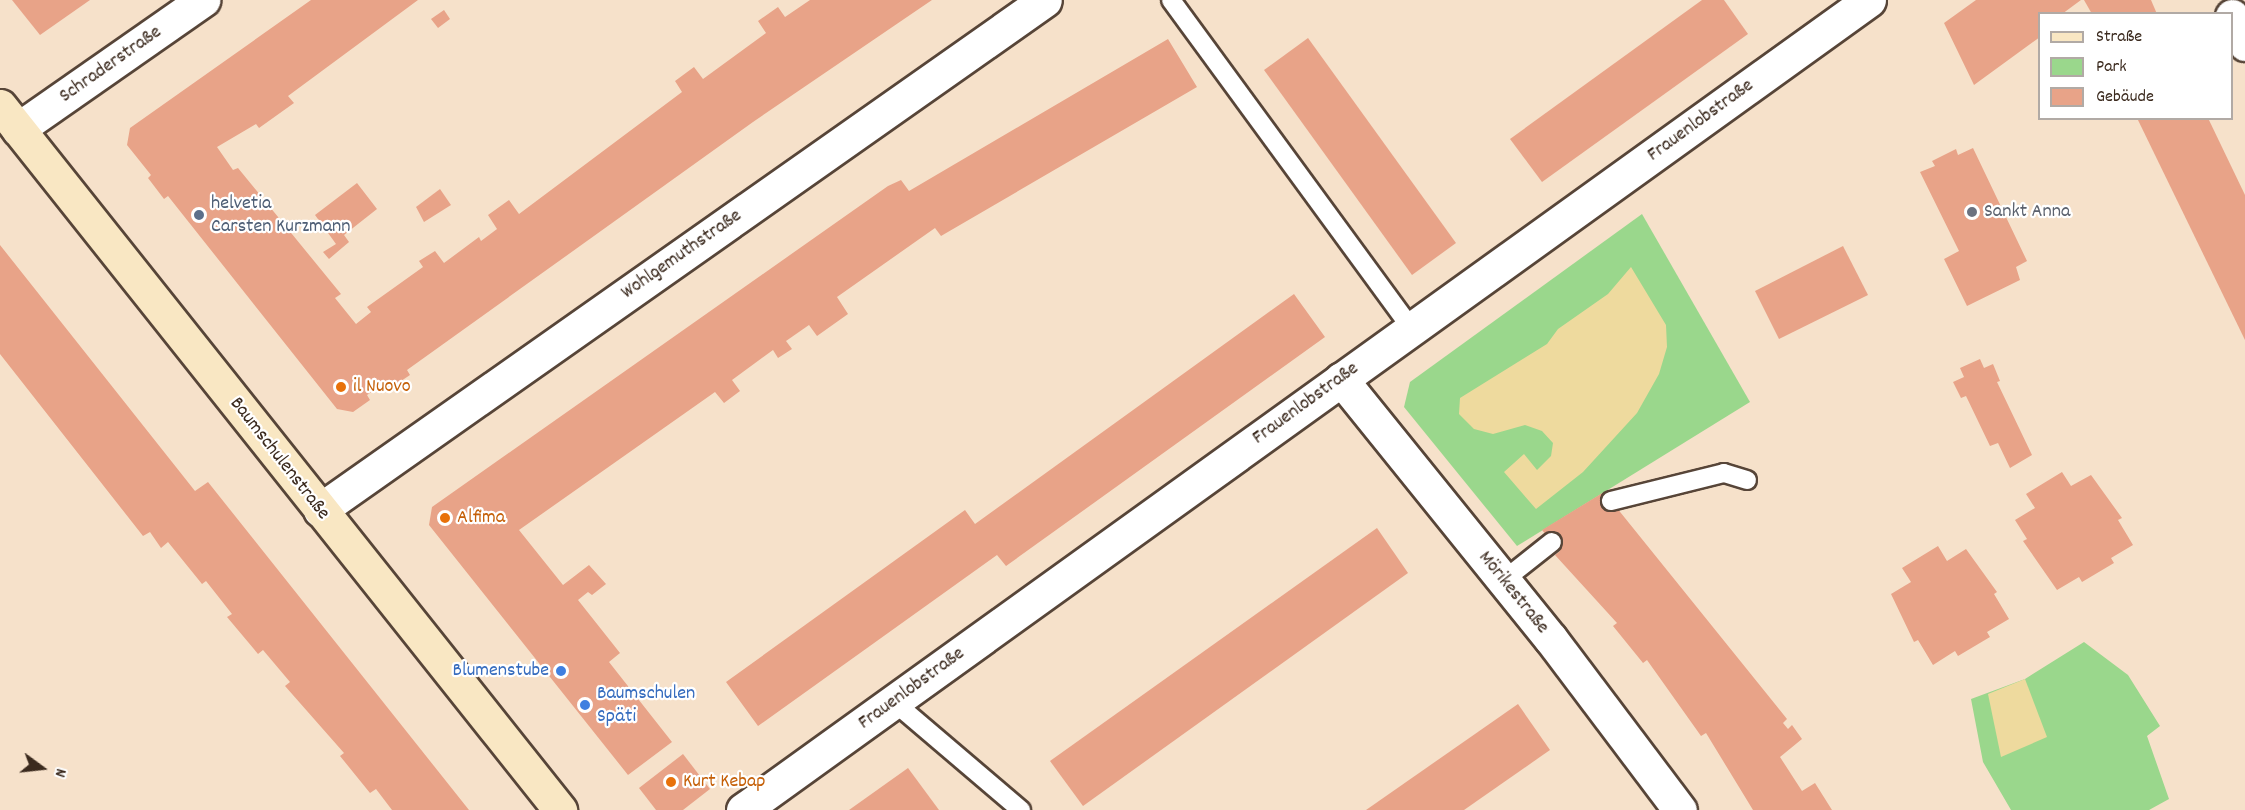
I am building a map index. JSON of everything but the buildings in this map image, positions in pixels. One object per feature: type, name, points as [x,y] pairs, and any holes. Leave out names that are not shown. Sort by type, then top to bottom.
[{"type":"main road","name":"Baumschulenstraße","points":[[9,118],[560,810]]},
{"type":"street","name":"Schraderstraße","points":[[9,118],[203,0]]},
{"type":"street","name":"Wohlgemuthstraße","points":[[320,510],[1045,0]]},
{"type":"street","name":"Frauenlobstraße","points":[[743,810],[1869,0]]},
{"type":"street","name":"Mörikestraße","points":[[1341,379],[1504,580],[1680,810]]},
{"type":"lane","points":[[1171,0],[1412,328]]},
{"type":"lane","points":[[1611,501],[1724,473],[1747,480]]},
{"type":"lane","points":[[1504,580],[1552,542]]},
{"type":"lane","points":[[894,702],[1021,810]]},
{"type":"green space","points":[[1642,214],[1750,402],[1517,546],[1404,407],[1410,382]]},
{"type":"green space","points":[[2084,642],[2128,675],[2160,726],[2147,736],[2169,799],[2149,810],[2011,810],[1983,762],[1971,699],[2025,679]]},
{"type":"sand","points":[[1631,267],[1666,325],[1667,347],[1659,374],[1637,413],[1583,472],[1536,509],[1504,472],[1524,454],[1537,470],[1551,456],[1553,443],[1542,431],[1525,425],[1493,434],[1474,429],[1459,414],[1460,398],[1547,344],[1558,329],[1608,294]]},
{"type":"sand","points":[[2025,679],[2047,737],[2001,757],[1988,694]]},
{"type":"place","name":"Sankt Anna","points":[[1972,212]]},
{"type":"place","name":"helvetia Carsten Kurzmann","points":[[199,215]]},
{"type":"place","name":"il Nuovo","points":[[341,387]]},
{"type":"place","name":"Alfima","points":[[445,518]]},
{"type":"place","name":"Blumenstube","points":[[561,671]]},
{"type":"place","name":"Baumschulen Späti","points":[[585,705]]},
{"type":"place","name":"Kurt Kebap","points":[[671,782]]}]
